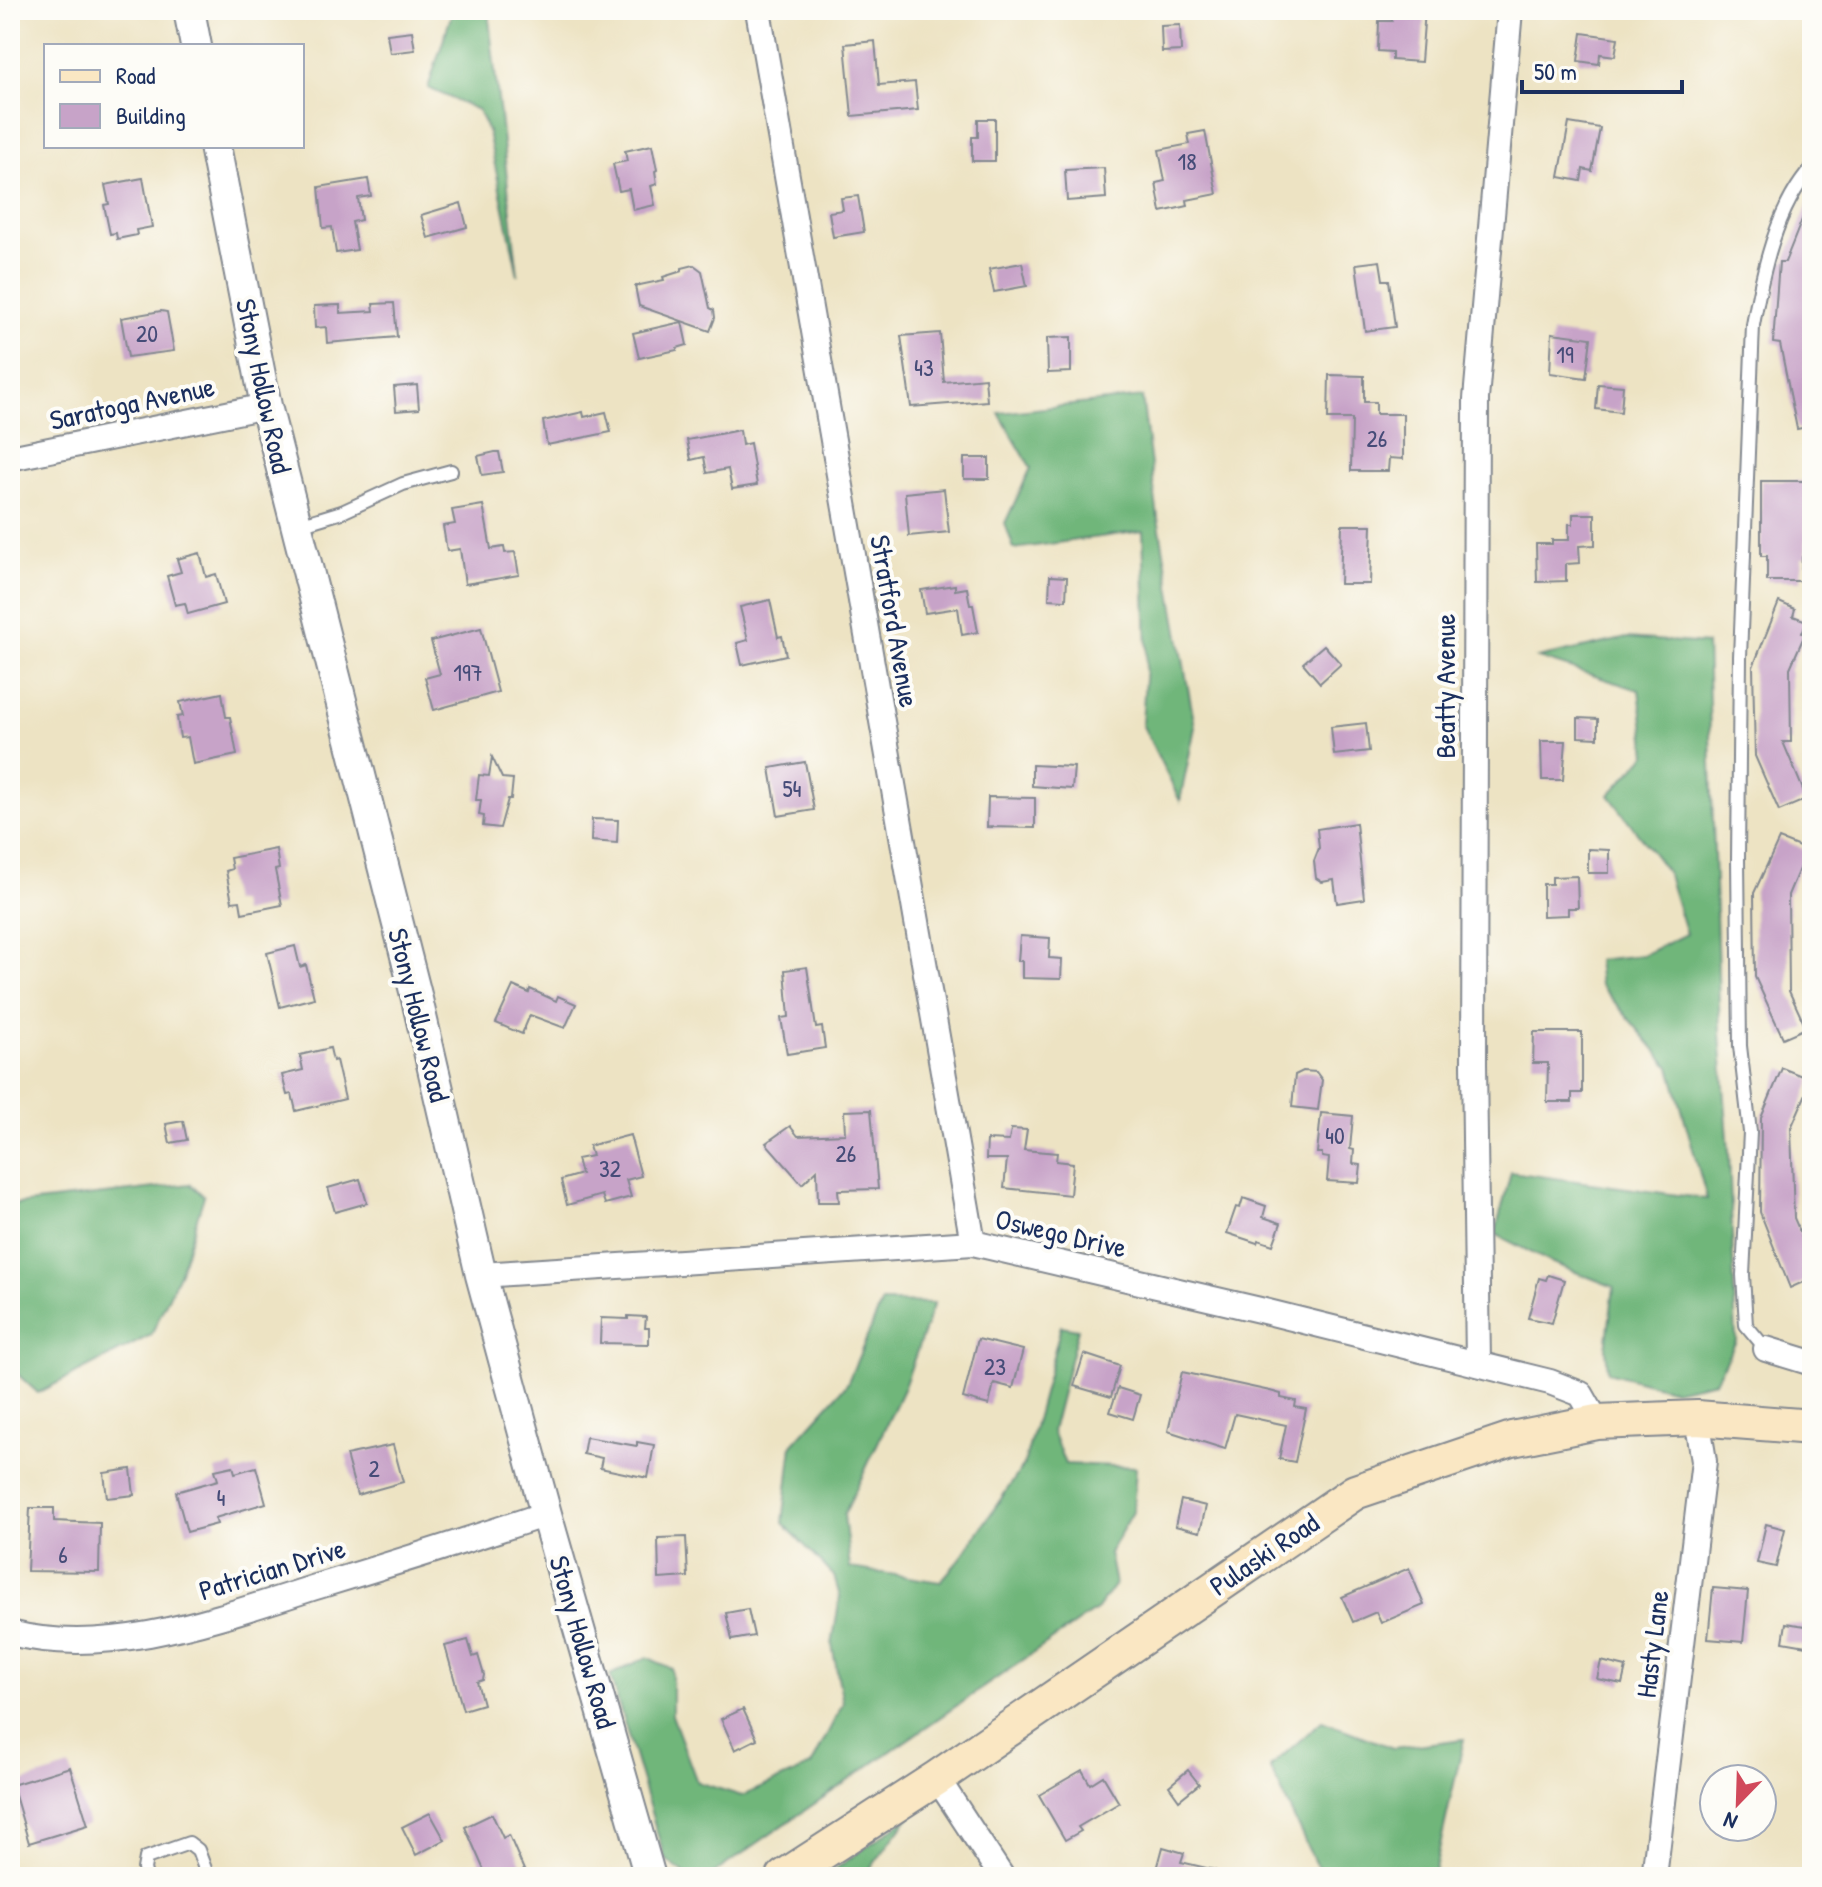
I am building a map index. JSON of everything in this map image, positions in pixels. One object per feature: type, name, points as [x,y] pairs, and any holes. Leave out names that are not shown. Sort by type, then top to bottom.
[{"type":"main road","name":"Pulaski Road","points":[[784,1877],[937,1778],[1355,1492],[1512,1439],[1597,1422],[1697,1418],[1812,1427]]},
{"type":"street","points":[[189,10],[196,44]]},
{"type":"street","name":"Stratford Avenue","points":[[758,10],[973,1243]]},
{"type":"street","name":"Beatty Avenue","points":[[1478,1363],[1474,1063],[1476,399],[1510,10]]},
{"type":"street","name":"Stony Hollow Road","points":[[215,148],[266,406],[416,995],[481,1275],[650,1877]]},
{"type":"street","name":"Saratoga Avenue","points":[[10,458],[266,406]]},
{"type":"street","name":"Oswego Drive","points":[[481,1275],[973,1243],[1478,1363],[1581,1394],[1597,1422]]},
{"type":"street","points":[[1766,1349],[1812,1363]]},
{"type":"street","name":"Hasty Lane","points":[[1654,1877],[1704,1461],[1697,1418]]},
{"type":"street","name":"Patrician Drive","points":[[10,1633],[36,1640],[118,1639],[183,1628],[546,1514]]},
{"type":"street","points":[[937,1778],[1002,1877]]},
{"type":"lane","points":[[1766,1349],[1746,1325],[1743,1275],[1750,1132],[1740,1046],[1740,657],[1753,325],[1762,274],[1782,219],[1812,168]]},
{"type":"lane","points":[[296,526],[342,512],[403,484],[451,471]]},
{"type":"lane","points":[[146,1877],[146,1858],[189,1843],[198,1850],[208,1877]]},
{"type":"green space","points":[[453,10],[488,10],[518,275],[488,132],[478,110],[428,88]]},
{"type":"green space","points":[[1142,397],[1158,518],[1195,727],[1180,801],[1142,724],[1147,649],[1143,531],[1014,549],[1005,523],[1031,468],[999,413]]},
{"type":"green space","points":[[1627,638],[1707,644],[1720,1033],[1729,1152],[1736,1341],[1715,1381],[1674,1390],[1608,1372],[1606,1348],[1614,1287],[1550,1262],[1495,1234],[1511,1172],[1707,1199],[1670,1067],[1600,985],[1597,960],[1643,955],[1686,934],[1667,872],[1609,795],[1647,754],[1639,690],[1538,658]]},
{"type":"green space","points":[[190,1184],[204,1196],[180,1272],[151,1335],[38,1393],[13,1370],[17,1340],[10,1308],[10,1205]]},
{"type":"green space","points":[[882,1302],[934,1303],[904,1387],[844,1515],[850,1568],[940,1582],[960,1559],[1024,1465],[1061,1326],[1078,1329],[1052,1431],[1065,1464],[1136,1467],[1133,1512],[1109,1553],[1115,1584],[1097,1609],[714,1873],[689,1877],[665,1859],[610,1675],[647,1657],[672,1669],[672,1715],[697,1782],[742,1796],[811,1766],[843,1703],[832,1645],[840,1597],[834,1576],[783,1523],[792,1445],[847,1384]]},
{"type":"green space","points":[[1322,1721],[1393,1748],[1464,1739],[1433,1877],[1326,1877],[1315,1863],[1270,1767]]},
{"type":"green space","points":[[910,1816],[864,1877],[824,1877]]},
{"type":"building","points":[[1393,10],[1425,10],[1421,62],[1392,60],[1392,52],[1378,51],[1379,21],[1392,21]]},
{"type":"building","points":[[1180,25],[1181,51],[1162,52],[1161,26]]},
{"type":"building","points":[[412,31],[415,50],[390,53],[387,34]]},
{"type":"building","points":[[1582,33],[1618,38],[1615,56],[1600,54],[1599,64],[1578,61]]},
{"type":"building","points":[[875,41],[879,85],[915,82],[918,110],[852,116],[845,44]]},
{"type":"building","points":[[978,119],[995,119],[995,161],[972,161],[972,137],[978,137]]},
{"type":"building","points":[[1569,123],[1600,128],[1592,171],[1583,169],[1581,181],[1559,177]]},
{"type":"building","points":[[1205,131],[1217,194],[1187,200],[1188,206],[1161,212],[1156,183],[1165,181],[1159,150],[1190,144],[1188,134]]},
{"type":"building","points":[[652,145],[657,170],[657,184],[651,186],[655,205],[633,210],[629,189],[619,191],[613,164],[627,161],[625,151]]},
{"type":"building","points":[[1104,168],[1106,198],[1067,201],[1065,170]]},
{"type":"building","points":[[143,178],[152,227],[136,230],[137,235],[117,239],[116,233],[110,234],[104,205],[109,204],[105,185]]},
{"type":"building","points":[[368,179],[371,196],[358,198],[361,220],[352,222],[357,250],[336,253],[332,227],[323,228],[319,187]]},
{"type":"building","points":[[858,196],[864,232],[833,237],[829,212],[843,210],[841,198]]},
{"type":"building","points":[[1811,197],[1812,298],[1805,369],[1812,368],[1812,426],[1797,429],[1780,344],[1773,343],[1779,262],[1785,262]]},
{"type":"building","points":[[461,203],[467,227],[428,238],[421,215]]},
{"type":"building","points":[[1380,261],[1383,280],[1389,280],[1395,327],[1365,331],[1356,264]]},
{"type":"building","points":[[1022,263],[1027,286],[994,292],[989,269]]},
{"type":"building","points":[[694,265],[702,271],[710,308],[714,310],[715,318],[710,331],[639,306],[635,286],[664,280],[663,277]]},
{"type":"building","points":[[394,303],[397,337],[327,343],[326,327],[315,328],[314,306],[340,305],[340,313],[374,311],[373,304]]},
{"type":"building","points":[[167,312],[174,351],[128,357],[121,318]]},
{"type":"building","points":[[682,322],[687,345],[639,358],[633,333]]},
{"type":"building","points":[[940,333],[944,382],[985,378],[987,401],[911,407],[901,336]]},
{"type":"building","points":[[1552,333],[1591,338],[1586,378],[1550,373]]},
{"type":"building","points":[[1071,337],[1071,372],[1048,373],[1047,338]]},
{"type":"building","points":[[1329,375],[1364,376],[1364,402],[1376,402],[1376,414],[1403,414],[1403,459],[1389,458],[1388,471],[1351,471],[1352,419],[1328,419]]},
{"type":"building","points":[[1598,384],[1623,386],[1621,412],[1596,409]]},
{"type":"building","points":[[417,385],[419,409],[396,411],[394,387]]},
{"type":"building","points":[[583,412],[584,417],[606,412],[611,432],[547,445],[543,421]]},
{"type":"building","points":[[740,430],[742,445],[750,443],[757,485],[732,489],[728,469],[707,473],[704,457],[691,460],[687,440]]},
{"type":"building","points":[[499,452],[503,472],[482,475],[478,456]]},
{"type":"building","points":[[964,458],[989,458],[989,479],[964,479]]},
{"type":"building","points":[[1761,481],[1806,481],[1809,525],[1806,524],[1806,557],[1802,557],[1801,581],[1767,581],[1767,556],[1761,556]]},
{"type":"building","points":[[944,489],[949,532],[909,536],[905,493]]},
{"type":"building","points":[[483,505],[491,549],[504,547],[505,553],[515,552],[519,575],[465,584],[460,549],[447,551],[443,526],[455,524],[452,510]]},
{"type":"building","points":[[1573,514],[1595,514],[1595,545],[1579,546],[1580,563],[1566,564],[1566,581],[1537,582],[1536,544],[1569,540],[1569,524],[1573,524]]},
{"type":"building","points":[[1342,525],[1372,525],[1370,584],[1340,584]]},
{"type":"building","points":[[200,553],[206,577],[216,574],[224,604],[188,614],[185,603],[175,605],[167,576],[181,572],[177,559]]},
{"type":"building","points":[[1050,576],[1067,577],[1066,600],[1049,599]]},
{"type":"building","points":[[955,585],[955,590],[967,588],[978,632],[962,635],[958,608],[925,613],[921,590]]},
{"type":"building","points":[[770,600],[778,637],[782,636],[786,655],[742,665],[737,643],[748,640],[740,607]]},
{"type":"building","points":[[1779,602],[1795,609],[1793,616],[1807,621],[1802,633],[1805,634],[1790,668],[1791,742],[1783,742],[1807,799],[1779,811],[1755,756],[1753,667]]},
{"type":"building","points":[[481,628],[498,692],[434,710],[425,678],[440,674],[431,641]]},
{"type":"building","points":[[1324,645],[1341,664],[1320,683],[1303,663]]},
{"type":"building","points":[[222,693],[237,755],[193,764],[188,737],[180,738],[177,717],[183,716],[180,702]]},
{"type":"building","points":[[1578,718],[1598,719],[1598,738],[1578,737]]},
{"type":"building","points":[[1366,723],[1369,751],[1334,755],[1331,727]]},
{"type":"building","points":[[1541,741],[1566,741],[1563,780],[1542,780]]},
{"type":"building","points":[[492,757],[502,778],[513,779],[511,799],[508,799],[500,828],[483,826],[484,816],[479,815],[481,800],[476,800],[479,775],[489,776]]},
{"type":"building","points":[[805,762],[814,810],[778,816],[770,768]]},
{"type":"building","points":[[1032,765],[1074,767],[1072,789],[1032,786]]},
{"type":"building","points":[[988,797],[1035,798],[1035,828],[987,827]]},
{"type":"building","points":[[592,819],[618,820],[617,843],[591,841]]},
{"type":"building","points":[[1356,823],[1364,899],[1337,903],[1334,880],[1322,882],[1316,878],[1317,829]]},
{"type":"building","points":[[1779,839],[1807,850],[1788,895],[1789,991],[1806,1028],[1783,1038],[1755,977],[1754,893]]},
{"type":"building","points":[[276,849],[279,869],[275,870],[282,905],[242,913],[240,901],[232,902],[226,871],[232,869],[230,858]]},
{"type":"building","points":[[1588,849],[1609,850],[1609,873],[1588,873]]},
{"type":"building","points":[[1577,876],[1578,908],[1568,908],[1568,915],[1543,916],[1543,884],[1552,884],[1552,877]]},
{"type":"building","points":[[1020,936],[1050,938],[1049,958],[1062,959],[1061,979],[1022,978],[1022,961],[1018,961]]},
{"type":"building","points":[[295,946],[300,967],[306,965],[314,998],[280,1007],[267,953]]},
{"type":"building","points":[[807,967],[816,1028],[822,1027],[825,1048],[787,1054],[781,1018],[789,1017],[785,970]]},
{"type":"building","points":[[513,986],[529,993],[530,989],[556,1001],[558,996],[576,1004],[565,1028],[530,1015],[522,1034],[496,1023]]},
{"type":"building","points":[[1534,1032],[1582,1032],[1582,1093],[1572,1093],[1572,1102],[1547,1102],[1548,1063],[1533,1063]]},
{"type":"building","points":[[330,1048],[345,1099],[296,1111],[292,1094],[287,1095],[282,1075],[303,1070],[300,1055]]},
{"type":"building","points":[[1782,1068],[1812,1080],[1791,1128],[1794,1218],[1812,1260],[1812,1278],[1790,1288],[1760,1212],[1761,1118]]},
{"type":"building","points":[[1303,1071],[1316,1072],[1322,1080],[1318,1110],[1292,1107],[1295,1075]]},
{"type":"building","points":[[871,1110],[878,1189],[838,1190],[839,1202],[818,1202],[817,1170],[802,1184],[766,1143],[790,1126],[798,1136],[845,1134],[844,1111]]},
{"type":"building","points":[[1321,1113],[1353,1116],[1350,1149],[1354,1150],[1353,1164],[1361,1165],[1359,1183],[1327,1181],[1329,1158],[1317,1153]]},
{"type":"building","points":[[183,1121],[187,1140],[170,1143],[166,1124]]},
{"type":"building","points":[[1011,1129],[1027,1130],[1024,1150],[1057,1153],[1056,1161],[1073,1163],[1070,1195],[1004,1188],[1007,1159],[986,1159],[987,1140],[1009,1141]]},
{"type":"building","points":[[630,1135],[641,1176],[626,1180],[631,1197],[605,1204],[602,1195],[567,1205],[561,1180],[581,1174],[577,1159],[592,1156],[589,1146]]},
{"type":"building","points":[[360,1179],[367,1203],[335,1212],[328,1188]]},
{"type":"building","points":[[1243,1198],[1266,1206],[1263,1217],[1281,1223],[1273,1245],[1227,1233],[1236,1207],[1240,1208]]},
{"type":"building","points":[[1548,1275],[1564,1280],[1552,1323],[1528,1318],[1539,1278],[1546,1280]]},
{"type":"building","points":[[628,1316],[646,1317],[649,1344],[600,1343],[601,1318],[628,1319]]},
{"type":"building","points":[[978,1339],[1023,1350],[1013,1388],[994,1383],[989,1405],[963,1398]]},
{"type":"building","points":[[1084,1354],[1120,1366],[1111,1397],[1074,1386]]},
{"type":"building","points":[[1182,1372],[1270,1391],[1281,1394],[1281,1398],[1296,1401],[1295,1407],[1306,1409],[1295,1462],[1279,1459],[1286,1425],[1235,1414],[1225,1449],[1168,1431]]},
{"type":"building","points":[[1118,1388],[1140,1395],[1133,1419],[1110,1412]]},
{"type":"building","points":[[586,1437],[637,1446],[637,1442],[654,1445],[648,1478],[600,1468],[602,1458],[583,1454]]},
{"type":"building","points":[[393,1445],[403,1482],[357,1495],[346,1455]]},
{"type":"building","points":[[233,1466],[235,1473],[256,1467],[266,1503],[215,1518],[217,1524],[187,1532],[176,1492],[218,1480],[215,1470]]},
{"type":"building","points":[[131,1469],[134,1495],[107,1498],[104,1473]]},
{"type":"building","points":[[1181,1500],[1206,1506],[1200,1532],[1175,1526]]},
{"type":"building","points":[[30,1508],[54,1508],[54,1521],[100,1523],[99,1572],[27,1571]]},
{"type":"building","points":[[1766,1524],[1785,1529],[1776,1567],[1757,1563]]},
{"type":"building","points":[[686,1537],[688,1577],[659,1579],[658,1538]]},
{"type":"building","points":[[1409,1568],[1424,1605],[1381,1623],[1376,1612],[1353,1622],[1342,1597]]},
{"type":"building","points":[[1713,1588],[1748,1591],[1743,1642],[1708,1639]]},
{"type":"building","points":[[748,1609],[754,1636],[732,1640],[726,1613]]},
{"type":"building","points":[[1786,1623],[1812,1627],[1812,1647],[1783,1642]]},
{"type":"building","points":[[468,1640],[473,1657],[478,1655],[484,1675],[483,1680],[477,1682],[483,1704],[463,1710],[445,1646]]},
{"type":"building","points":[[1601,1661],[1626,1667],[1622,1684],[1597,1679]]},
{"type":"building","points":[[743,1709],[757,1739],[735,1750],[721,1719]]},
{"type":"building","points":[[70,1767],[88,1825],[29,1843],[12,1785]]},
{"type":"building","points":[[1082,1770],[1090,1784],[1103,1776],[1119,1803],[1078,1827],[1081,1831],[1065,1840],[1039,1795]]},
{"type":"building","points":[[1188,1770],[1199,1784],[1179,1800],[1169,1786]]},
{"type":"building","points":[[430,1813],[445,1840],[416,1855],[402,1827]]},
{"type":"building","points":[[492,1814],[503,1838],[509,1835],[527,1877],[487,1877],[465,1827]]},
{"type":"building","points":[[1163,1847],[1184,1853],[1181,1862],[1215,1870],[1214,1877],[1155,1877]]}]
